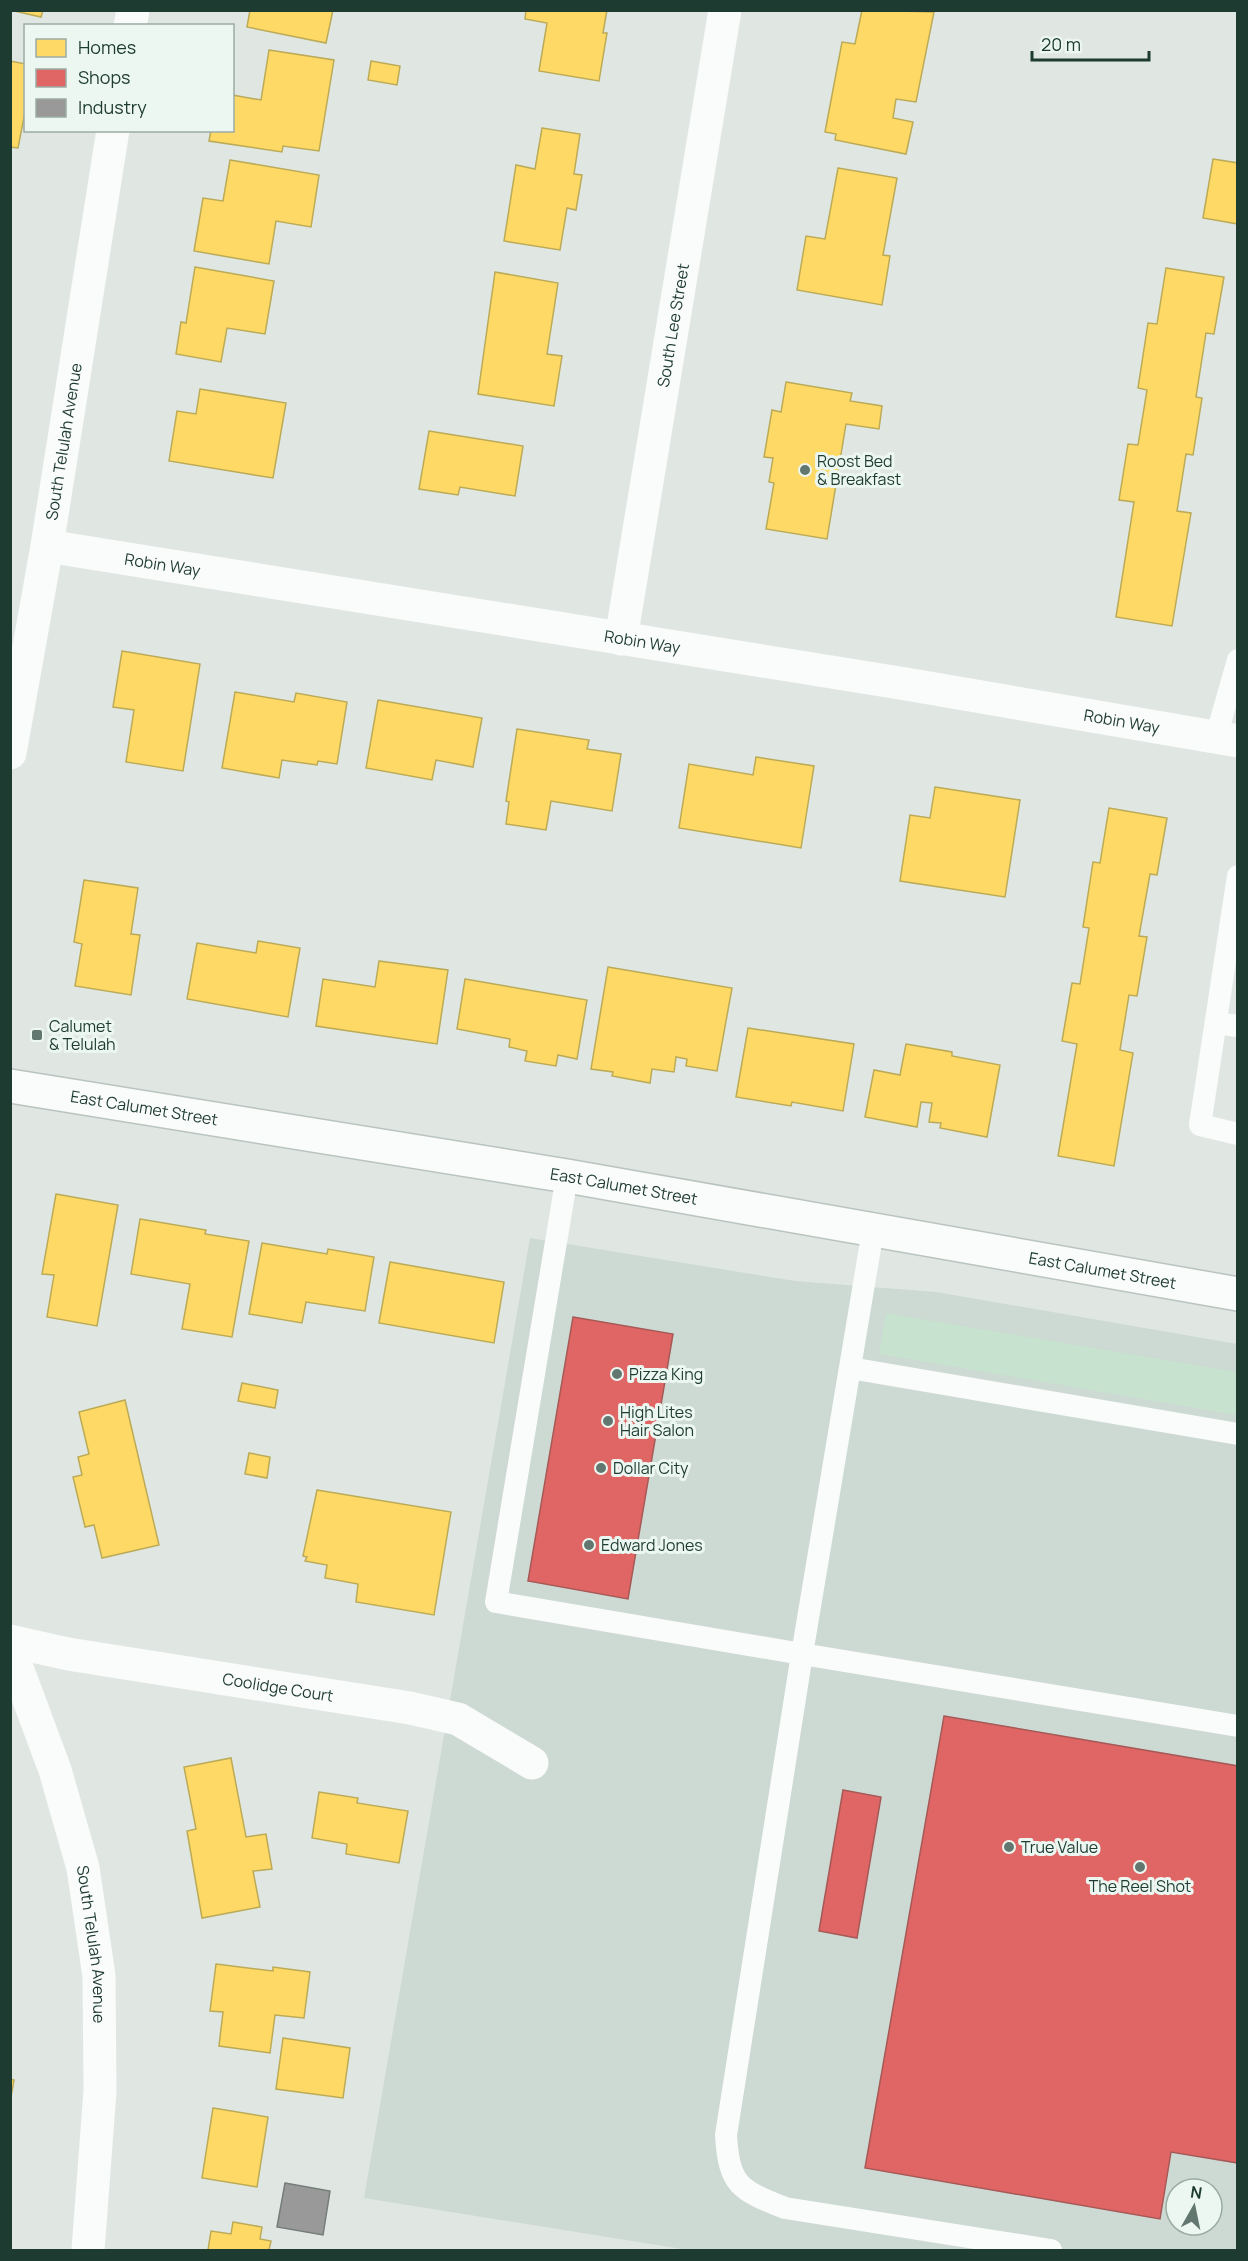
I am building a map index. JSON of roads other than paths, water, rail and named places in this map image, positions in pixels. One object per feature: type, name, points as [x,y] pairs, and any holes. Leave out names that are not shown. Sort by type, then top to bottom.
[{"type":"street","name":"South Lee Street","points":[[621,639],[724,10]]},
{"type":"street","name":"South Telulah Avenue","points":[[10,753],[47,546],[114,132]]},
{"type":"street","name":"Robin Way","points":[[47,546],[1227,739]]},
{"type":"street","name":"East Calumet Street","points":[[10,1086],[567,1176],[1238,1294]]},
{"type":"street","name":"Coolidge Court","points":[[10,1641],[68,1654],[410,1708],[458,1719],[532,1763]]},
{"type":"street","name":"South Telulah Avenue","points":[[10,1649],[55,1770],[83,1868],[99,1976],[100,2091],[88,2250]]},
{"type":"lane","points":[[1227,739],[1238,660]]},
{"type":"lane","points":[[1238,876],[1227,1024],[1200,1125],[1238,1134]]},
{"type":"lane","points":[[567,1176],[496,1602],[1238,1726]]},
{"type":"lane","points":[[873,1230],[802,1654],[726,2135],[728,2166],[747,2192],[785,2208],[1051,2250]]},
{"type":"lane","points":[[850,1368],[1238,1434]]},
{"type":"place","name":"Roost Bed & Breakfast","points":[[805,470]]},
{"type":"place","name":"Calumet & Telulah","points":[[37,1035]]},
{"type":"place","name":"Pizza King","points":[[617,1374]]},
{"type":"place","name":"High Lites Hair Salon","points":[[608,1421]]},
{"type":"place","name":"Dollar City","points":[[601,1468]]},
{"type":"place","name":"Edward Jones","points":[[589,1545]]},
{"type":"place","name":"True Value","points":[[1009,1847]]},
{"type":"place","name":"The Reel Shot","points":[[1140,1867]]}]
